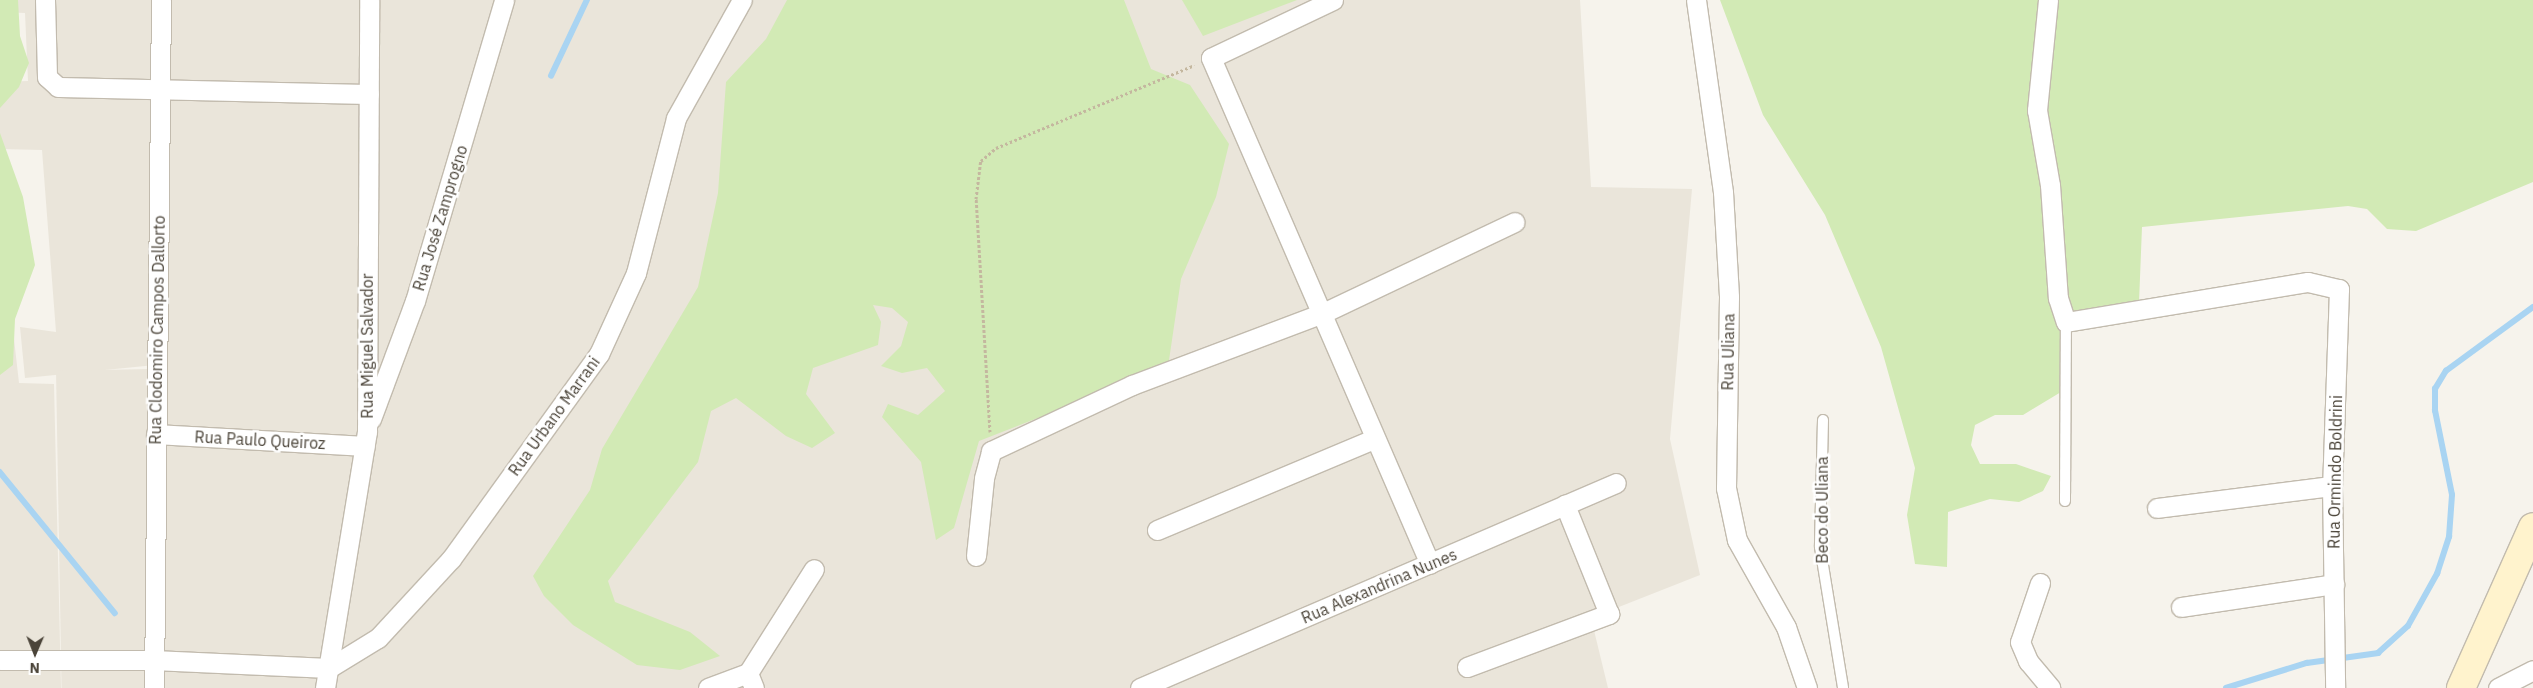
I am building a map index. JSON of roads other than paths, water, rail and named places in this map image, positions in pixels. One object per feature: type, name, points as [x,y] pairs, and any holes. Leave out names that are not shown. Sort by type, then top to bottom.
[{"type":"street","points":[[44,0],[47,77],[63,88],[369,94]]},
{"type":"street","name":"Rua Clodomiro Campos Dallorto","points":[[154,688],[161,0]]},
{"type":"street","name":"Rua Miguel Salvador","points":[[325,688],[366,439],[369,0]]},
{"type":"street","name":"Rua José Zamprogno","points":[[366,439],[415,301],[504,0]]},
{"type":"street","name":"Rua Urbano Marrani","points":[[329,668],[362,650],[406,612],[451,559],[599,354],[636,273],[676,118],[742,0]]},
{"type":"street","points":[[1333,0],[1210,58],[1323,313],[1374,440],[1430,564]]},
{"type":"street","name":"Rua Uliana","points":[[1696,0],[1723,192],[1729,296],[1726,488],[1737,540],[1786,627],[1807,688]]},
{"type":"street","points":[[2048,0],[2037,110],[2050,185],[2058,298],[2066,322]]},
{"type":"street","points":[[976,556],[984,471],[991,450],[1132,385],[1323,313],[1515,222]]},
{"type":"street","name":"Rua Ormindo Boldrini","points":[[2066,322],[2308,282],[2335,285],[2342,299],[2332,486],[2335,682]]},
{"type":"street","name":"Rua Paulo Queiroz","points":[[156,434],[366,439]]},
{"type":"street","points":[[1157,530],[1374,440]]},
{"type":"street","name":"Rua Alexandrina Nunes","points":[[1140,688],[1616,483]]},
{"type":"street","points":[[2158,508],[2332,486]]},
{"type":"street","points":[[1467,667],[1609,614],[1565,505]]},
{"type":"street","points":[[2461,688],[2533,527]]},
{"type":"street","points":[[708,688],[751,681],[814,569]]},
{"type":"street","points":[[2040,582],[2020,642],[2028,661],[2051,688]]},
{"type":"street","points":[[2181,607],[2334,584]]},
{"type":"street","points":[[0,660],[153,660],[329,668]]},
{"type":"street","points":[[2498,688],[2533,670]]},
{"type":"lane","points":[[2065,501],[2066,322]]},
{"type":"lane","name":"Beco do Uliana","points":[[1823,420],[1820,547],[1843,688]]},
{"type":"waterway","points":[[551,76],[587,0]]},
{"type":"waterway","points":[[2226,688],[2307,663],[2378,653],[2408,626],[2437,574],[2449,537],[2452,495],[2435,411],[2435,389],[2446,371],[2533,307]]},
{"type":"waterway","points":[[0,472],[115,613]]}]
